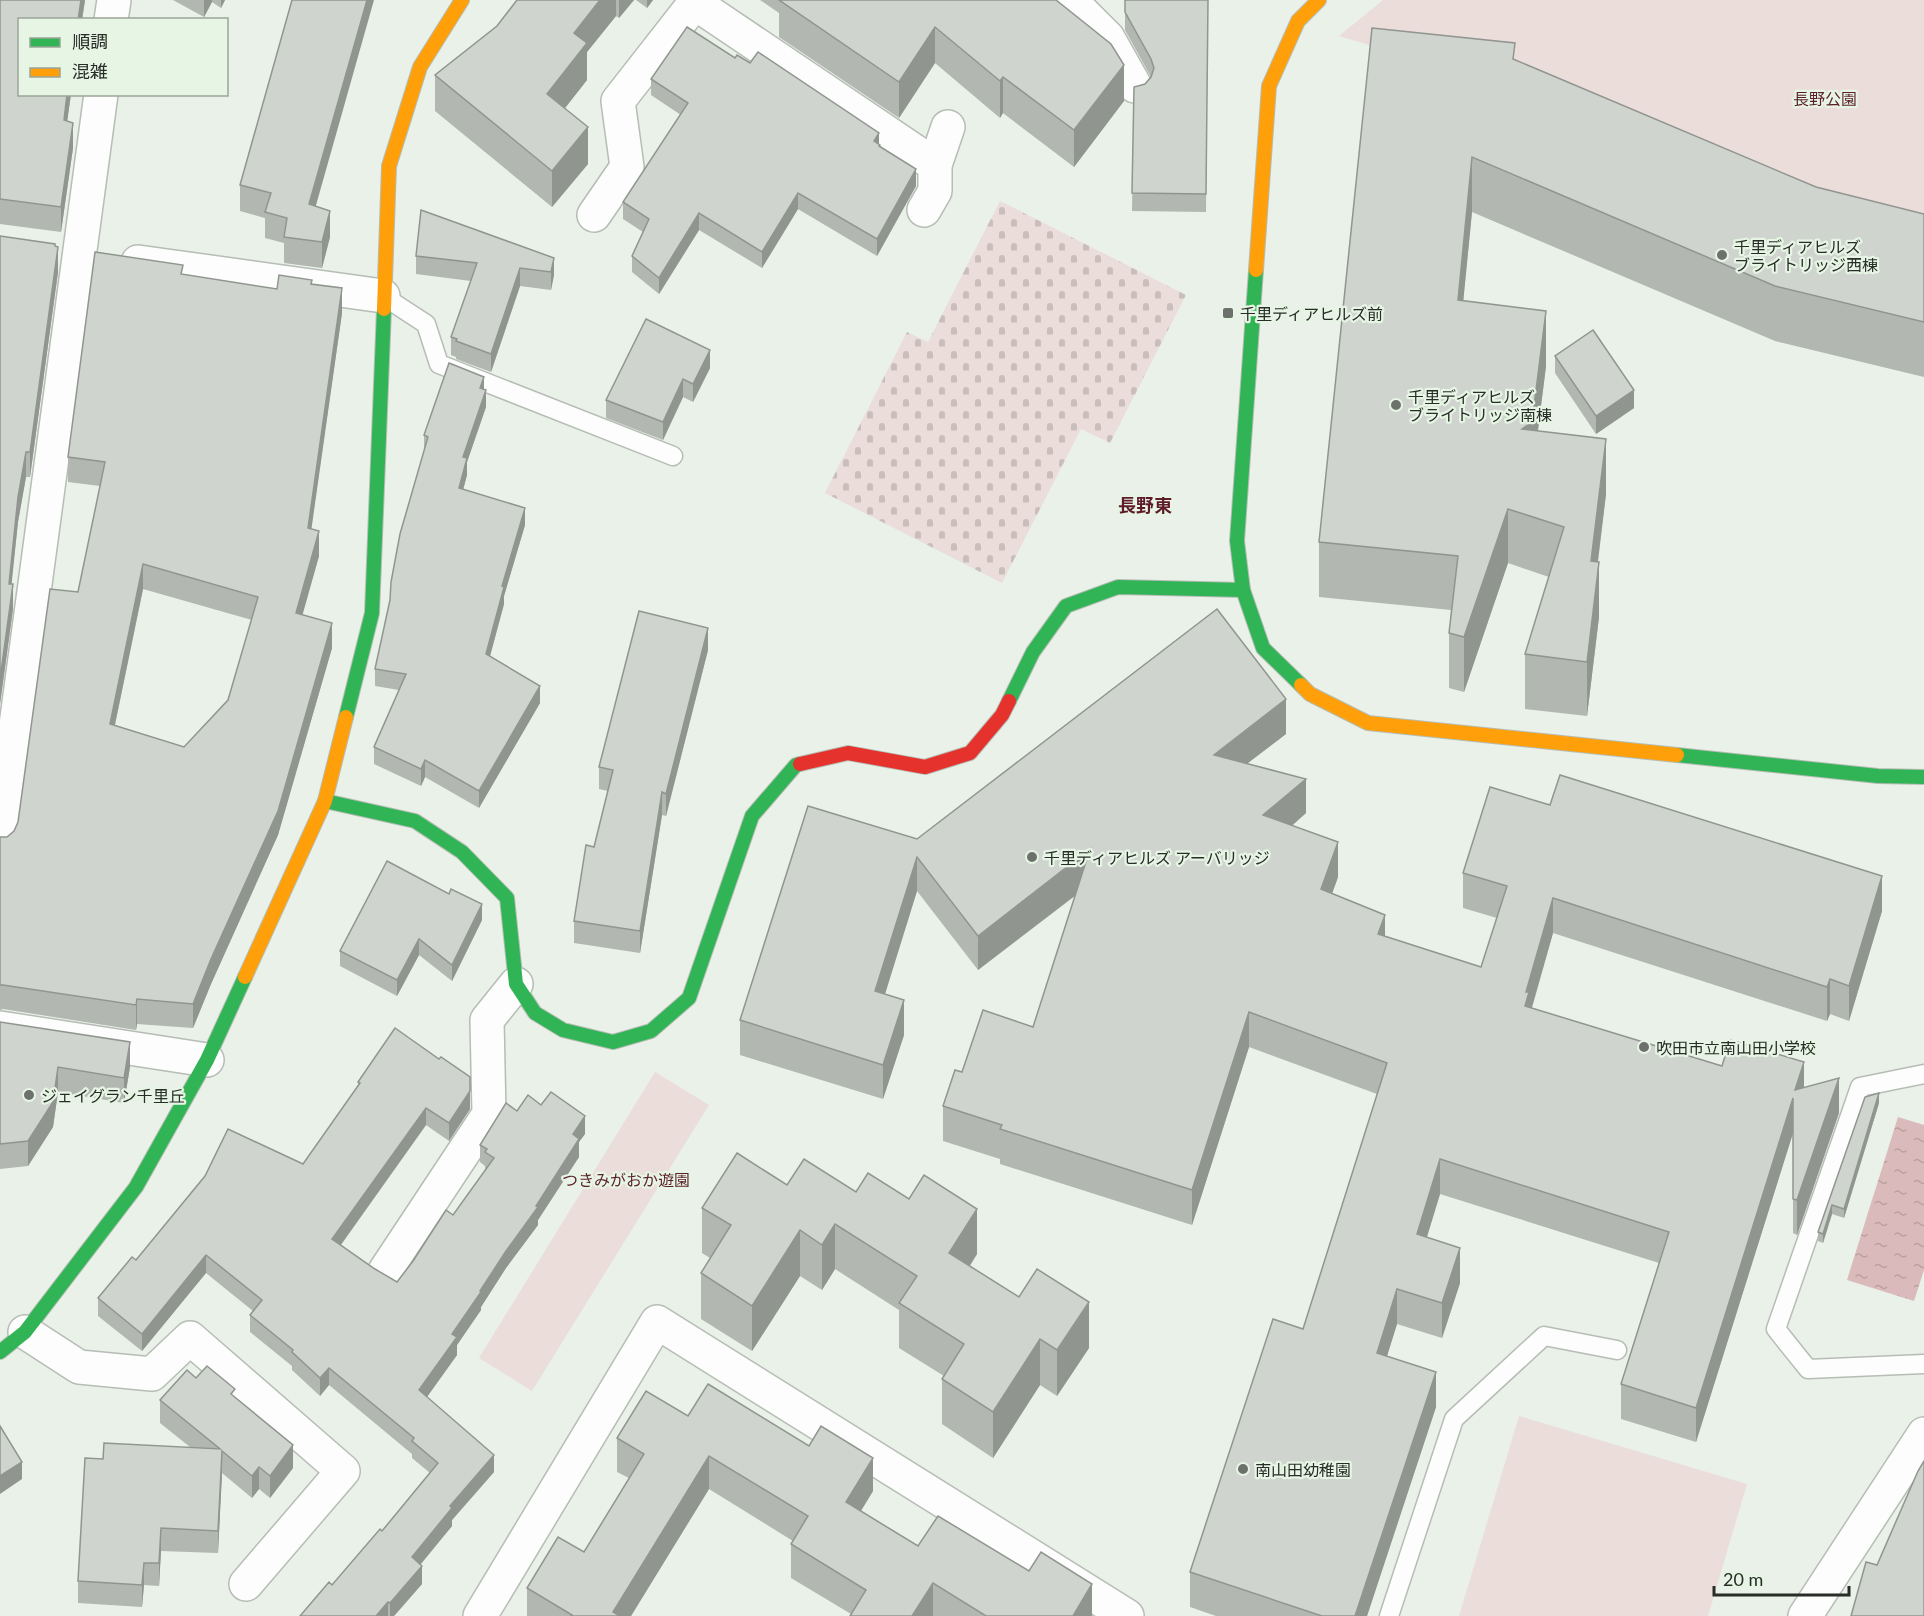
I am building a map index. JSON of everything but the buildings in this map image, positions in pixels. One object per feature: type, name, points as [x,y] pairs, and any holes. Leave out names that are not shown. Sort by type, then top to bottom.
[{"type":"street","points":[[111,18],[114,0]]},
{"type":"street","points":[[0,1352],[25,1332],[136,1187],[207,1060],[324,801],[372,613],[389,166],[420,67],[462,0]]},
{"type":"street","points":[[1070,0],[1108,38],[1135,86]]},
{"type":"street","points":[[1319,0],[1298,21],[1269,86],[1237,541],[1243,590],[1263,648],[1310,694],[1368,723],[1878,776],[1924,777]]},
{"type":"street","points":[[594,215],[627,167],[618,101],[696,1],[935,165]]},
{"type":"street","points":[[0,844],[8,730],[101,96]]},
{"type":"street","points":[[924,210],[934,191],[935,165],[948,127]]},
{"type":"street","points":[[45,249],[383,296]]},
{"type":"street","points":[[324,801],[415,821],[462,852],[507,898],[516,984],[535,1013],[564,1030],[614,1042],[651,1031],[689,998],[752,816],[796,765],[848,753],[925,767],[970,753],[1002,715],[1033,652],[1066,606],[1118,587],[1243,590]]},
{"type":"street","points":[[385,1271],[489,1114],[487,1020],[516,984]]},
{"type":"street","points":[[0,1028],[207,1060]]},
{"type":"street","points":[[480,1616],[657,1322],[1127,1616]]},
{"type":"street","points":[[25,1332],[79,1368],[152,1374],[190,1338],[343,1471],[246,1584]]},
{"type":"street","points":[[1805,1616],[1924,1434]]},
{"type":"lane","points":[[383,296],[426,324],[439,364],[674,456]]},
{"type":"lane","points":[[1924,1074],[1860,1087],[1776,1329],[1808,1369],[1924,1364]]},
{"type":"lane","points":[[1389,1616],[1454,1419],[1544,1336],[1617,1350]]},
{"type":"green space","name":"長野公園","points":[[1383,0],[1924,0],[1924,238],[1508,86],[1339,36]]},
{"type":"green space","points":[[1000,201],[1186,295],[1110,443],[1081,429],[1002,583],[825,493],[907,332],[928,342]]},
{"type":"green space","name":"つきみがおか遊園","points":[[655,1072],[709,1105],[532,1391],[479,1358]]},
{"type":"green space","points":[[1519,1416],[1747,1484],[1708,1616],[1459,1616]]},
{"type":"water","points":[[1898,1117],[1924,1125],[1924,1270],[1914,1301],[1847,1280]]},
{"type":"traffic: fast","points":[[1256,270],[1237,541],[1243,590],[1263,648],[1301,685]]},
{"type":"traffic: fast","points":[[346,717],[372,613],[384,309]]},
{"type":"traffic: fast","points":[[1009,701],[1033,652],[1066,606],[1118,587],[1243,590]]},
{"type":"traffic: fast","points":[[1677,755],[1878,776],[1924,777]]},
{"type":"traffic: fast","points":[[325,801],[415,821],[462,852],[507,898],[516,984],[535,1013],[563,1030],[613,1042],[651,1031],[689,998],[752,816],[796,765],[800,764]]},
{"type":"traffic: fast","points":[[0,1352],[25,1332],[136,1187],[207,1060],[245,977]]},
{"type":"traffic: slow","points":[[384,309],[389,166],[420,67],[462,0]]},
{"type":"traffic: slow","points":[[1256,270],[1269,86],[1298,21],[1319,0]]},
{"type":"traffic: slow","points":[[1301,685],[1310,694],[1368,723],[1677,755]]},
{"type":"traffic: slow","points":[[245,977],[325,801],[346,717]]},
{"type":"traffic: jam","points":[[800,764],[848,753],[925,767],[970,753],[1002,715],[1009,701]]},
{"type":"place","name":"千里ディアヒルズ ブライトリッジ西棟","points":[[1722,255]]},
{"type":"place","name":"千里ディアヒルズ前","points":[[1228,313]]},
{"type":"place","name":"千里ディアヒルズ ブライトリッジ南棟","points":[[1396,405]]},
{"type":"place","name":"千里ディアヒルズ アーバリッジ","points":[[1032,857]]},
{"type":"place","name":"吹田市立南山田小学校","points":[[1644,1047]]},
{"type":"place","name":"ジェイグラン千里丘","points":[[29,1095]]},
{"type":"place","name":"南山田幼稚園","points":[[1243,1469]]},
{"type":"district","name":"長野東","points":[[1145,505]]}]
